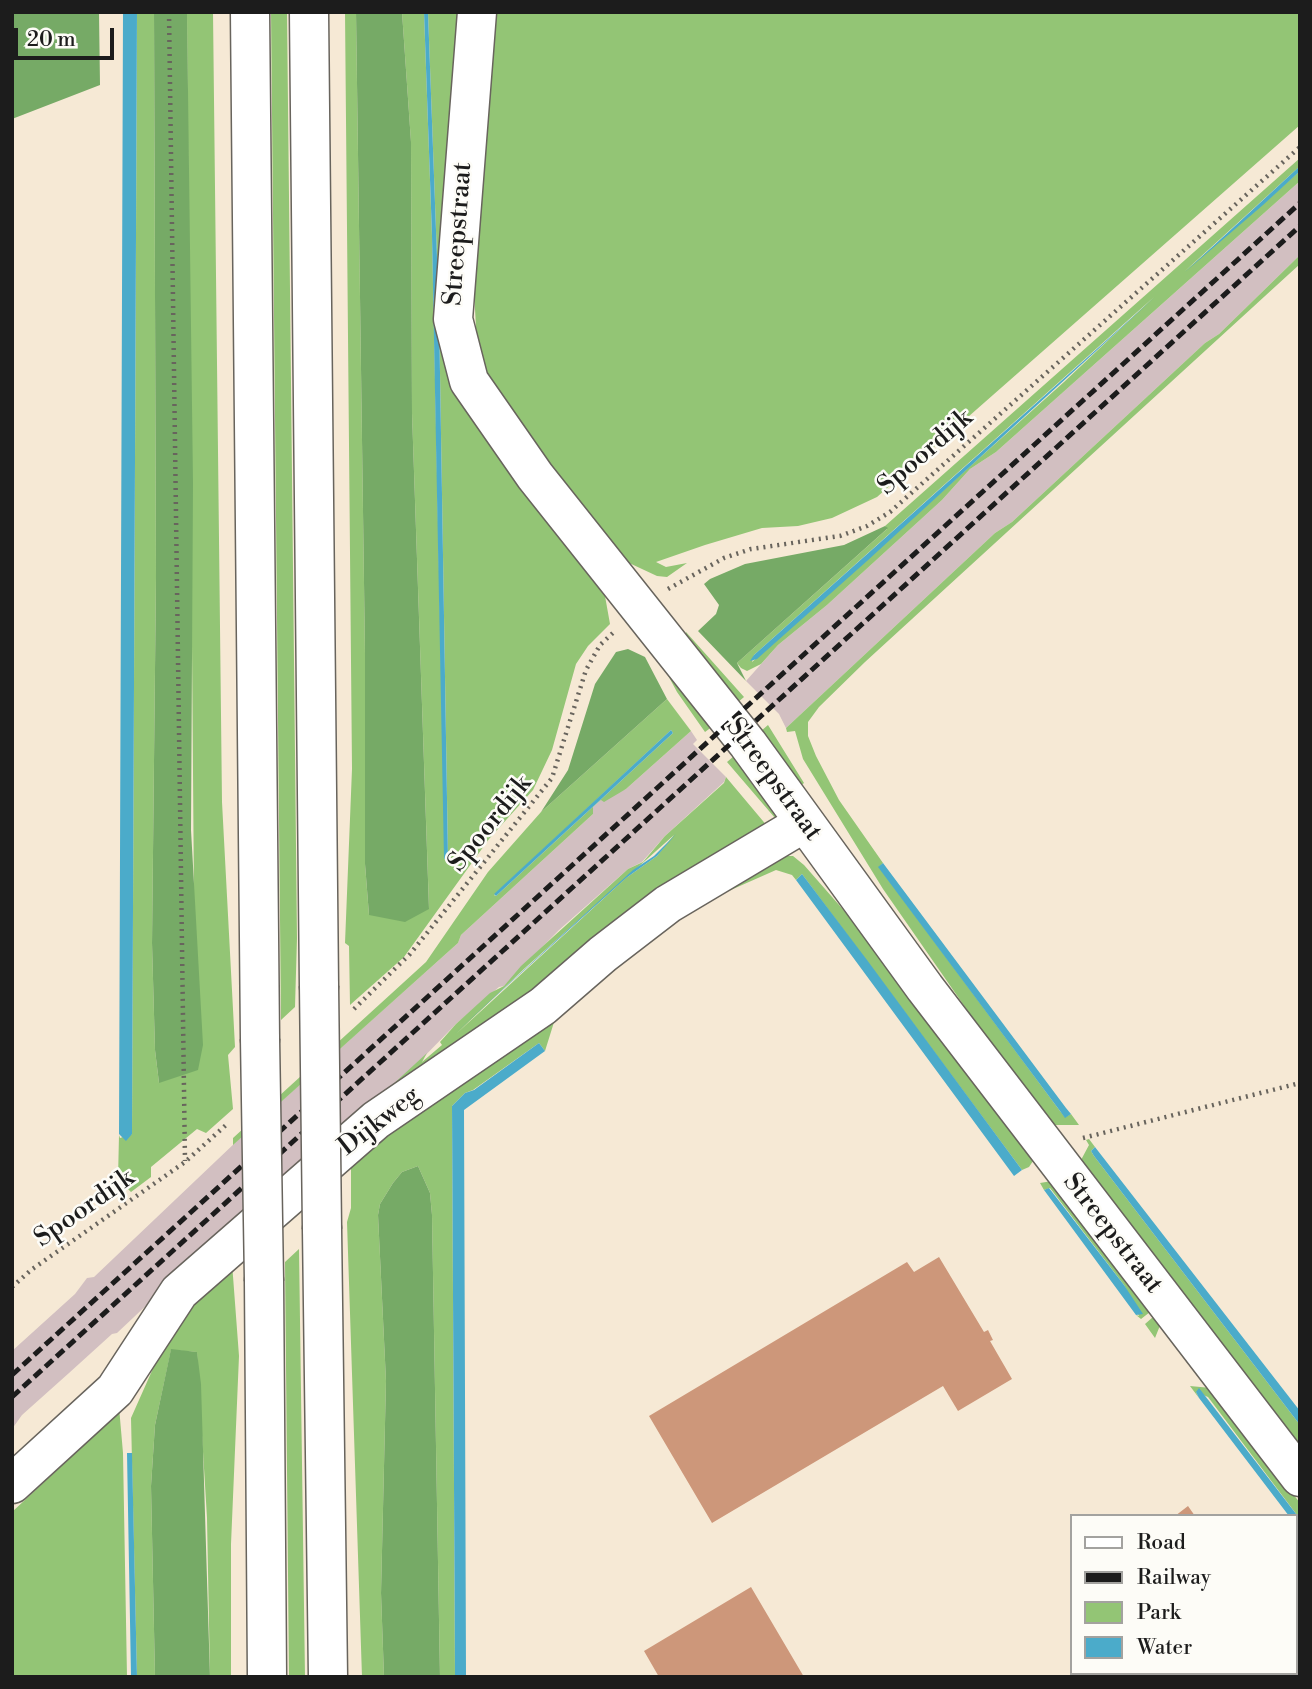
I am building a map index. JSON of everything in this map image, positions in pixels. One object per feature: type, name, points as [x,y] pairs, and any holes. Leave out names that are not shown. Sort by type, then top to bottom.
[{"type":"main road","points":[[250,12],[267,1677]]},
{"type":"main road","points":[[309,12],[328,1677]]},
{"type":"main road","name":"Streepstraat","points":[[477,12],[453,319],[469,381],[535,476],[748,744],[1045,1147],[1300,1477]]},
{"type":"main road","name":"Dijkweg","points":[[12,1484],[116,1390],[178,1293],[376,1120],[542,1006],[668,904],[804,822]]},
{"type":"path","points":[[169,12],[185,1162]]},
{"type":"path","name":"Spoordijk","points":[[345,1017],[410,954],[552,778],[586,670],[600,645],[640,606],[724,558],[751,549],[840,536],[867,526],[890,512],[1300,147]]},
{"type":"path","points":[[1045,1147],[1300,1083]]},
{"type":"path","name":"Spoordijk","points":[[12,1287],[31,1270],[185,1162],[235,1117]]},
{"type":"shaded area","points":[[1300,181],[1300,255],[1219,334],[1205,343],[1012,522],[995,533],[786,728],[779,714],[746,681],[778,645],[827,605],[942,500],[970,469],[996,452]]},
{"type":"shaded area","points":[[691,731],[697,740],[693,744],[726,777],[724,782],[665,836],[642,862],[628,869],[559,930],[504,986],[499,987],[456,1024],[414,1067],[22,1415],[12,1429],[12,1351],[75,1294],[87,1278],[94,1277],[237,1141],[458,943],[461,935],[593,814],[593,807],[601,800],[626,789]]},
{"type":"green space","points":[[12,12],[99,12],[100,85],[12,119]]},
{"type":"green space","points":[[137,12],[154,12],[156,577],[152,943],[155,1050],[159,1083],[194,898],[187,12],[213,12],[222,802],[235,1047],[228,1055],[233,1109],[206,1133],[197,1129],[151,1167],[151,1177],[131,1192],[118,1179],[119,1135],[120,1138],[132,1134]]},
{"type":"green space","points":[[154,12],[187,12],[193,484],[191,830],[203,1045],[198,1070],[159,1083],[155,1050],[152,943],[156,577]]},
{"type":"green space","points":[[271,12],[287,12],[297,938],[295,1007],[281,1020]]},
{"type":"green space","points":[[345,12],[356,12],[365,654],[365,864],[369,915],[429,908],[412,413],[411,142],[402,12],[424,12],[432,236],[445,859],[448,858],[439,312],[428,12],[466,12],[456,314],[605,596],[610,624],[588,646],[576,664],[552,750],[533,790],[489,839],[404,957],[350,1005],[349,946],[345,943],[352,769]]},
{"type":"green space","points":[[356,12],[402,12],[411,142],[412,413],[429,909],[405,922],[369,915],[365,864],[365,654]]},
{"type":"green space","points":[[486,12],[1300,12],[1300,125],[877,497],[832,518],[798,526],[762,528],[656,562],[666,567],[687,563],[667,577],[657,576],[627,562],[496,400],[477,345],[472,255]]},
{"type":"green space","points":[[1300,158],[1300,166],[1184,272],[1300,171],[1300,181],[996,452],[970,469],[942,500],[827,605],[778,645],[761,664],[747,671],[741,668],[737,663],[887,529],[885,526]],"holes":[[[1154,297],[1064,382],[752,662],[754,655]]]},
{"type":"green space","points":[[1300,255],[1300,264],[865,662],[819,707],[808,722],[808,736],[816,756],[839,800],[883,863],[879,867],[1060,1111],[1065,1117],[1071,1114],[1079,1125],[1054,1125],[974,1020],[883,889],[803,759],[795,731],[787,732],[786,728],[995,533],[1012,522],[1205,343],[1219,334]]},
{"type":"green space","points":[[885,526],[888,528],[737,663],[746,681],[698,631],[716,614],[719,605],[704,584],[710,579],[745,564],[844,545]]},
{"type":"green space","points":[[686,632],[744,697],[737,703],[685,642]]},
{"type":"green space","points":[[628,649],[645,657],[667,699],[541,812],[568,770],[595,684],[616,652]]},
{"type":"green space","points":[[656,653],[713,726],[705,732],[677,692]]},
{"type":"green space","points":[[667,699],[691,731],[626,789],[604,802],[601,800],[593,807],[593,814],[461,935],[458,943],[233,1145],[233,1138],[426,962],[488,872],[541,812]],"holes":[[[671,730],[673,733],[496,896],[494,895]]]},
{"type":"green space","points":[[768,725],[804,783],[800,786],[761,731]]},
{"type":"green space","points":[[734,756],[778,815],[775,818],[727,762]]},
{"type":"green space","points":[[726,777],[768,827],[316,1155],[427,1053],[422,1062],[442,1045],[440,1042],[456,1024],[490,993],[504,986],[521,966],[628,869],[643,862],[665,836],[724,783]],"holes":[[[674,835],[657,856],[626,878],[456,1034],[525,968]]]},
{"type":"green space","points":[[786,856],[793,856],[804,865],[868,938],[1035,1158],[1029,1167],[1022,1170],[802,874],[796,880],[792,875],[776,870],[672,916],[555,1019],[545,1051],[539,1043],[465,1093],[452,1106],[455,1677],[440,1677],[432,1215],[430,1193],[418,1166],[402,1172],[393,1183],[380,1204],[378,1215],[386,1381],[381,1593],[384,1677],[362,1677],[347,1222],[351,1208],[351,1158],[232,1263],[239,1356],[231,1544],[231,1677],[210,1677],[207,1518],[197,1352],[171,1350],[155,1425],[151,1486],[155,1677],[137,1677],[131,1418],[171,1328],[193,1297],[367,1139],[503,1053],[677,906],[705,889]]},
{"type":"green space","points":[[1089,1139],[1095,1147],[1091,1151],[1094,1156],[1300,1425],[1300,1445],[1081,1160],[1089,1145],[1086,1140]]},
{"type":"green space","points":[[418,1166],[430,1193],[432,1215],[440,1677],[384,1677],[381,1593],[386,1381],[378,1215],[380,1204],[393,1183],[402,1172]]},
{"type":"green space","points":[[1052,1181],[1161,1323],[1155,1338],[1145,1324],[1153,1317],[1150,1312],[1141,1319],[1136,1315],[1139,1316],[1124,1285],[1050,1188],[1044,1190],[1040,1183]]},
{"type":"green space","points":[[299,1249],[305,1677],[289,1677],[285,1262]]},
{"type":"green space","points":[[171,1349],[197,1352],[201,1384],[210,1677],[155,1677],[151,1486],[155,1425]]},
{"type":"green space","points":[[1190,1386],[1211,1388],[1300,1503],[1300,1519],[1208,1397],[1196,1392],[1199,1398]]},
{"type":"green space","points":[[119,1407],[123,1453],[127,1677],[12,1677],[12,1512],[96,1434]]},
{"type":"water","points":[[123,12],[137,12],[132,1134],[126,1141],[119,1134]]},
{"type":"water","points":[[424,12],[428,12],[439,312],[448,859],[444,859],[432,236]]},
{"type":"water","points":[[1300,166],[1300,171],[1185,272]]},
{"type":"water","points":[[1155,297],[867,561],[757,659],[750,661],[754,655]]},
{"type":"water","points":[[671,730],[673,733],[496,896],[494,894]]},
{"type":"water","points":[[676,834],[657,856],[626,878],[454,1034],[633,870],[654,856]]},
{"type":"water","points":[[883,863],[1071,1114],[1065,1118],[878,867]]},
{"type":"water","points":[[802,874],[1022,1170],[1014,1176],[796,880]]},
{"type":"water","points":[[539,1043],[545,1051],[464,1110],[466,1677],[455,1677],[452,1106],[465,1093],[474,1090]]},
{"type":"water","points":[[1095,1147],[1300,1411],[1300,1425],[1094,1156],[1091,1151]]},
{"type":"water","points":[[1049,1188],[1124,1285],[1143,1314],[1136,1315],[1044,1190]]},
{"type":"water","points":[[1199,1388],[1296,1514],[1287,1514],[1196,1392]]},
{"type":"water","points":[[127,1453],[132,1453],[137,1677],[131,1677]]},
{"type":"building","points":[[939,1257],[984,1332],[988,1330],[993,1340],[990,1341],[1012,1379],[958,1411],[943,1386],[712,1523],[649,1416],[907,1262],[914,1272]]},
{"type":"building","points":[[1188,1506],[1194,1514],[1178,1514]]},
{"type":"building","points":[[751,1587],[804,1677],[659,1677],[644,1651]]},
{"type":"railway","points":[[12,1375],[1300,203]]},
{"type":"railway","points":[[12,1397],[1300,226]]}]
